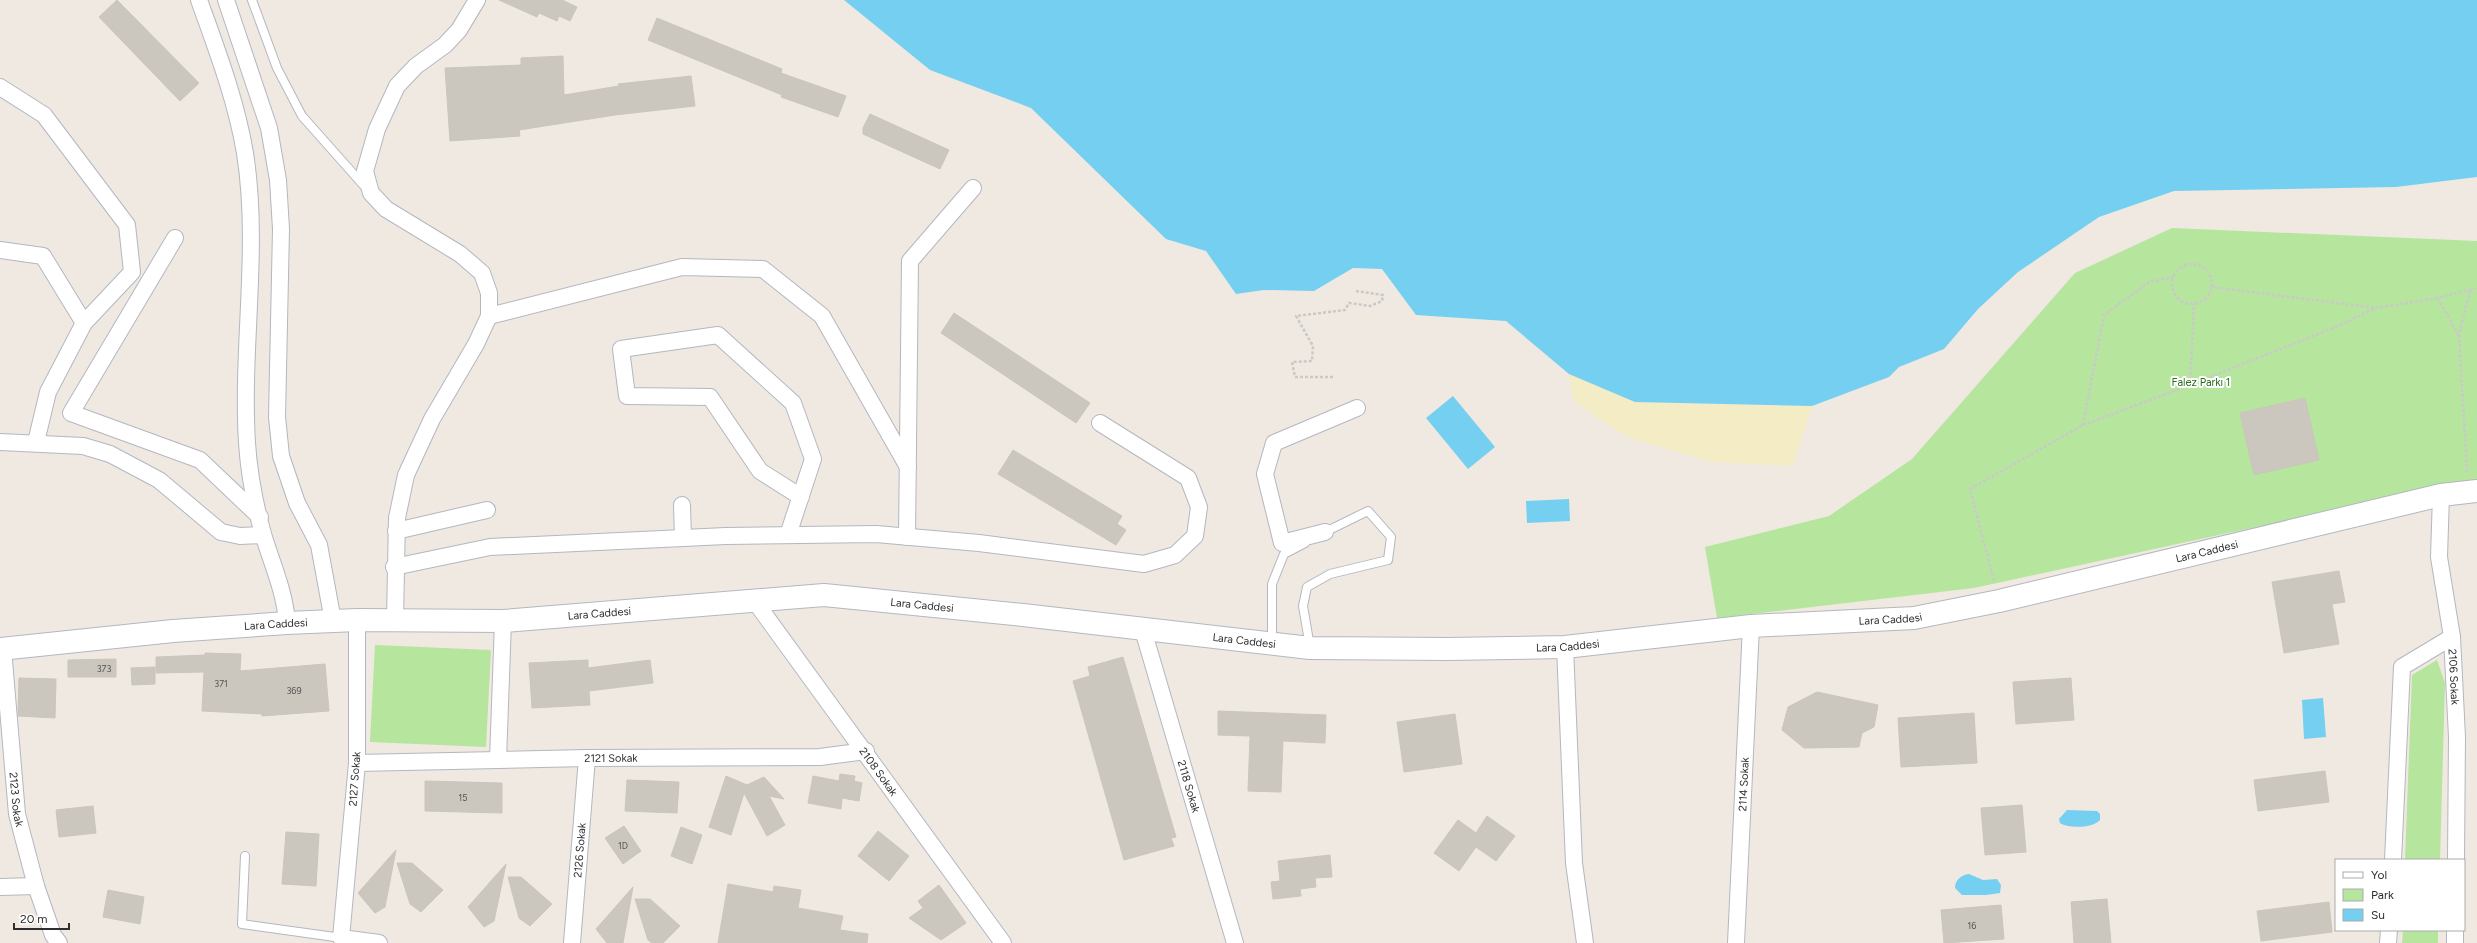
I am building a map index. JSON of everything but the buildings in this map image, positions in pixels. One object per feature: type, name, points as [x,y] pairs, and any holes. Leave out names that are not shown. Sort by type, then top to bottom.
[{"type":"street","points":[[199,0],[224,70],[239,121],[245,154],[250,202],[250,294],[246,404],[247,437],[252,484],[264,535],[286,604],[287,623]]},
{"type":"street","points":[[226,0],[269,128],[278,180],[281,229],[277,417],[281,456],[297,503],[319,545],[333,621]]},
{"type":"street","points":[[395,620],[394,567],[396,531],[406,475],[432,419],[476,344],[489,316],[489,293],[482,273],[460,254],[386,209],[371,193],[365,171],[377,129],[397,86],[416,66],[445,45],[459,30],[477,0]]},
{"type":"street","points":[[0,87],[44,115],[127,225],[132,272],[84,323],[48,392],[36,442]]},
{"type":"street","points":[[907,537],[910,261],[973,188]]},
{"type":"street","points":[[175,238],[70,413],[200,460],[260,517]]},
{"type":"street","points":[[0,250],[43,256],[84,323]]},
{"type":"street","points":[[489,316],[682,267],[763,268],[822,316],[908,467]]},
{"type":"street","points":[[788,535],[801,497],[813,459],[793,403],[718,334],[621,349],[627,396],[710,398],[760,471],[801,497]]},
{"type":"street","points":[[1325,532],[1282,543],[1265,474],[1274,443],[1357,408]]},
{"type":"street","points":[[394,567],[490,547],[683,538],[788,535],[876,534],[979,543],[1144,564],[1176,556],[1195,536],[1199,507],[1188,478],[1100,423]]},
{"type":"street","points":[[0,442],[36,442],[83,446],[110,454],[159,480],[221,532],[240,536],[264,535]]},
{"type":"street","name":"Lara Caddesi","points":[[2,649],[173,631],[287,623],[357,620],[503,621],[824,595],[1023,615],[1272,645],[1310,648],[1448,649],[1565,647],[1751,626],[1914,618],[1999,601],[2441,495],[2473,492]]},
{"type":"street","name":"2106 Sokak","points":[[2441,495],[2439,557],[2452,637],[2457,737],[2456,859]]},
{"type":"street","points":[[682,505],[683,538]]},
{"type":"street","points":[[396,531],[487,510]]},
{"type":"street","name":"2108 Sokak","points":[[754,600],[866,752],[1003,943]]},
{"type":"street","name":"2127 Sokak","points":[[343,938],[357,763],[357,620]]},
{"type":"street","points":[[498,760],[503,621]]},
{"type":"street","name":"2114 Sokak","points":[[1736,943],[1751,626]]},
{"type":"street","name":"2118 Sokak","points":[[1143,630],[1236,943]]},
{"type":"street","points":[[2393,859],[2402,667],[2452,637]]},
{"type":"street","points":[[1565,647],[1574,863],[1585,943]]},
{"type":"street","name":"2123 Sokak","points":[[2,649],[17,814],[36,886],[53,935],[59,943]]},
{"type":"street","name":"2121 Sokak","points":[[357,763],[586,758],[820,757],[866,752]]},
{"type":"street","name":"2126 Sokak","points":[[572,943],[586,758]]},
{"type":"street","points":[[0,887],[36,886]]},
{"type":"street","points":[[2388,943],[2389,931]]},
{"type":"street","points":[[2455,931],[2455,943]]},
{"type":"street","points":[[343,938],[379,943]]},
{"type":"lane","points":[[252,0],[277,68],[302,116],[371,193]]},
{"type":"lane","points":[[1272,645],[1272,584],[1284,554],[1368,511],[1391,537],[1388,560],[1330,574],[1307,587],[1303,606],[1310,648]]},
{"type":"lane","points":[[245,856],[242,924],[343,938]]},
{"type":"path","points":[[2083,425],[2104,315],[2149,282],[2173,277],[2184,266],[2199,266],[2210,276],[2212,287],[2208,297],[2194,304],[2184,303],[2175,297],[2171,287],[2173,277]]},
{"type":"path","points":[[2212,287],[2376,308]]},
{"type":"path","points":[[1999,601],[1970,489],[2083,425],[2190,385],[2338,326],[2376,308],[2438,298],[2477,288]]},
{"type":"path","points":[[2470,290],[2459,335],[2473,492]]},
{"type":"path","points":[[1333,376],[1295,377],[1292,362],[1312,361],[1313,346],[1296,316],[1345,310],[1349,303],[1370,306],[1382,301],[1383,295],[1356,291]]},
{"type":"path","points":[[2438,298],[2459,335]]},
{"type":"path","points":[[2190,385],[2194,304]]},
{"type":"green space","name":"Falez Parkı 1","points":[[2172,228],[2477,241],[2477,479],[1974,588],[1717,618],[1705,547],[1829,516],[1912,459],[2075,273]]},
{"type":"green space","points":[[375,645],[491,650],[486,747],[370,742]]},
{"type":"green space","points":[[2437,660],[2445,683],[2440,859],[2405,859],[2412,675]]},
{"type":"green space","points":[[2403,931],[2438,931],[2438,943],[2402,943]]},
{"type":"sand","points":[[1569,374],[1635,402],[1812,406],[1793,466],[1713,462],[1632,439],[1603,422],[1573,400]]},
{"type":"water","points":[[844,0],[2477,0],[2477,177],[2396,187],[2174,191],[2099,217],[2018,272],[1978,309],[1944,349],[1899,367],[1889,377],[1812,406],[1635,402],[1569,374],[1506,321],[1416,315],[1382,269],[1353,268],[1314,291],[1264,290],[1236,294],[1206,251],[1166,239],[1031,108],[930,70]]},
{"type":"water","points":[[1453,396],[1495,447],[1468,469],[1426,418]]},
{"type":"water","points":[[1569,499],[1570,521],[1527,523],[1526,501]]},
{"type":"water","points":[[2323,698],[2326,737],[2304,739],[2302,700]]},
{"type":"water","points":[[2067,810],[2097,811],[2100,814],[2100,820],[2092,825],[2081,827],[2064,825],[2060,823],[2059,819]]},
{"type":"water","points":[[1969,874],[1983,880],[1997,879],[2001,885],[2000,893],[1986,895],[1962,895],[1955,888],[1957,880],[1963,875]]}]
